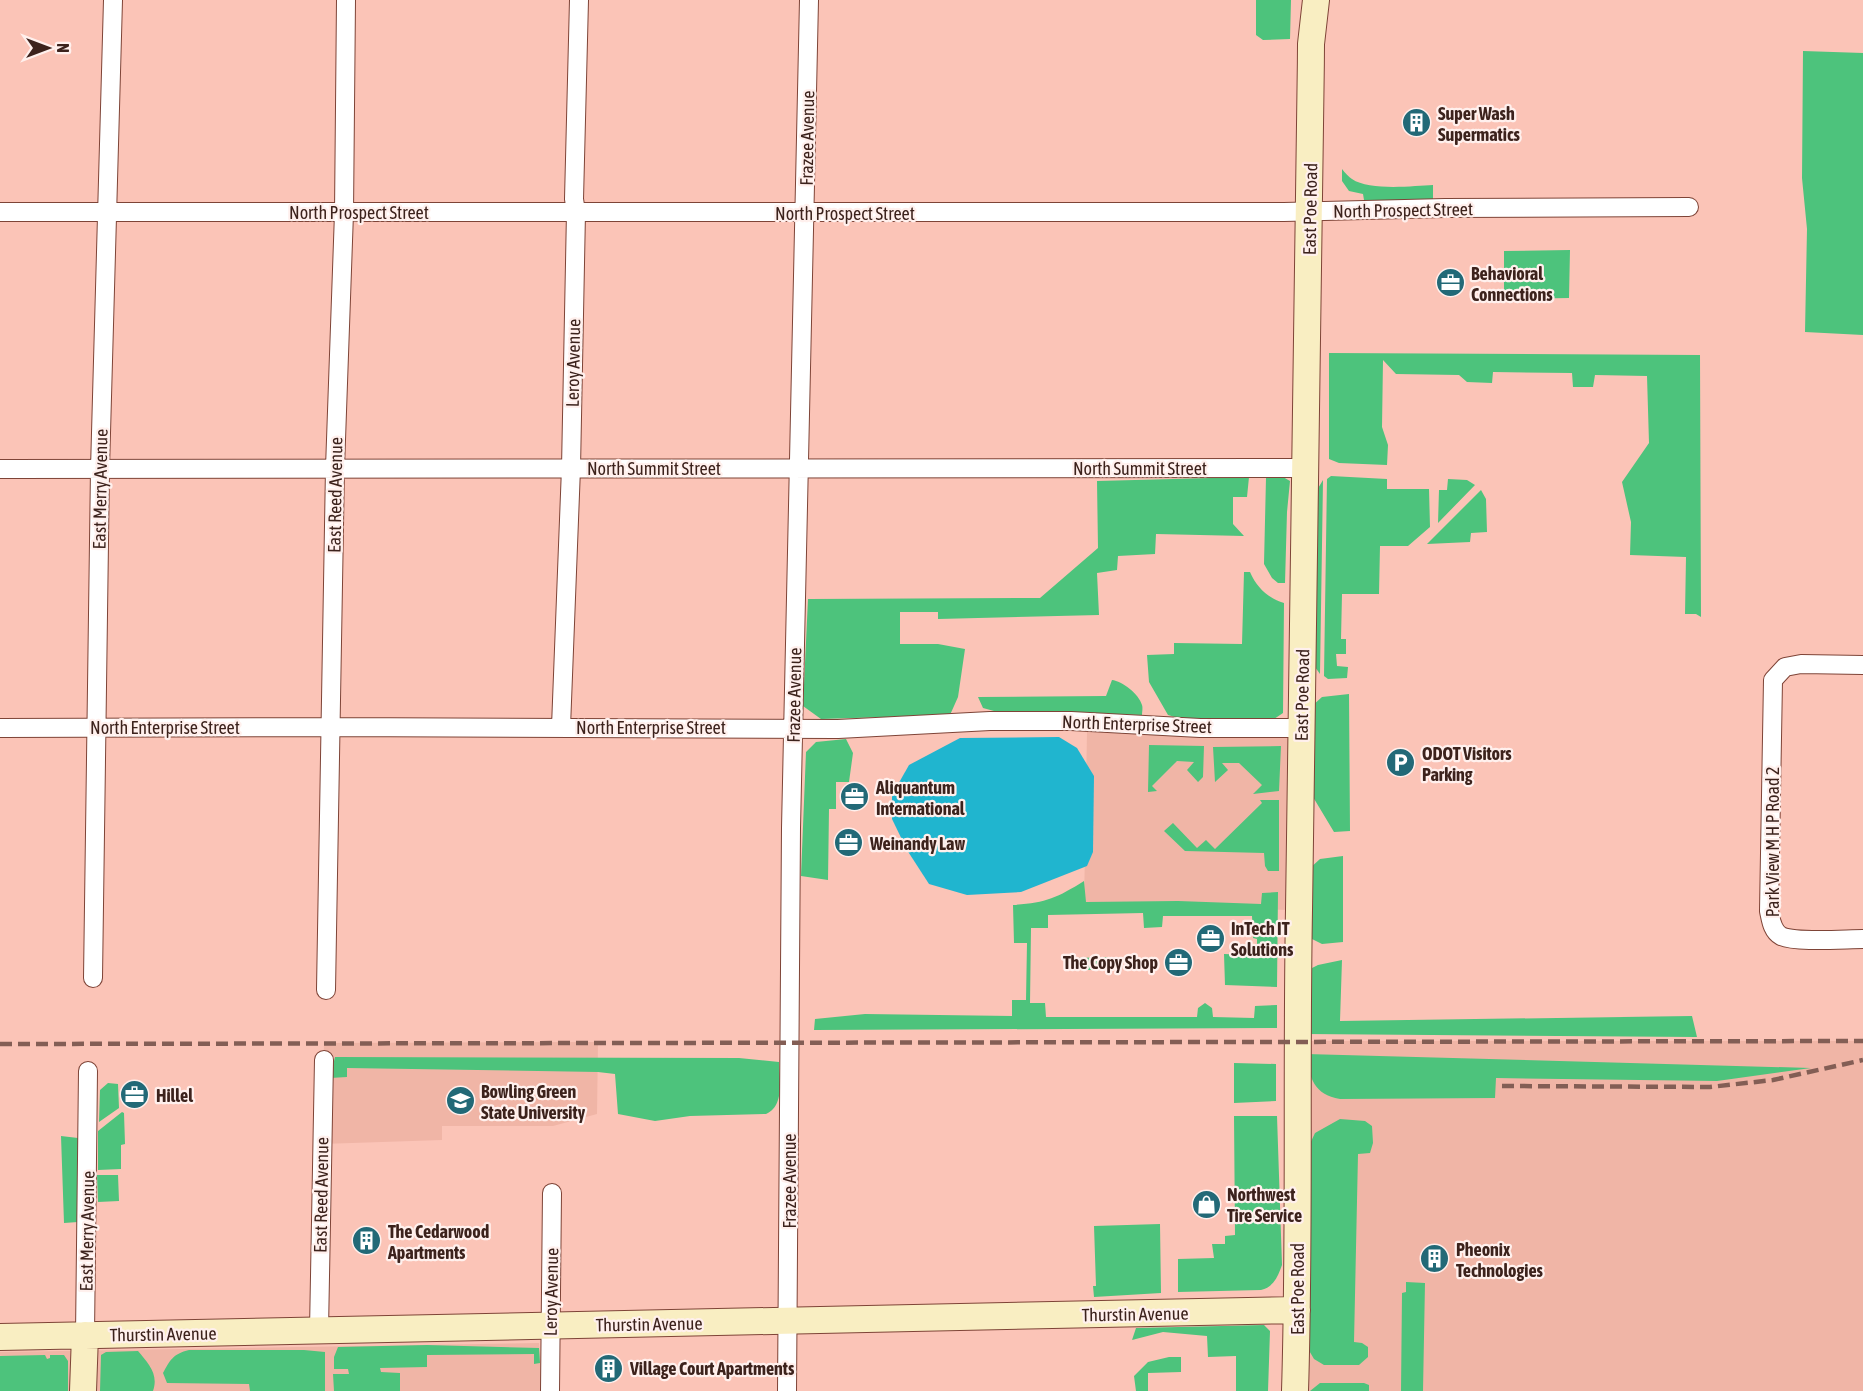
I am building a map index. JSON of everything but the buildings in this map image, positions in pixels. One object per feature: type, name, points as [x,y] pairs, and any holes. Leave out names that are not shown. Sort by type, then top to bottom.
[{"type":"main road","name":"East Poe Road","points":[[1295,1391],[1296,1109],[1307,468],[1311,44],[1316,0]]},
{"type":"main road","name":"Thurstin Avenue","points":[[0,1336],[1297,1310]]},
{"type":"main road","name":"East Merry Avenue","points":[[83,1391],[85,1335]]},
{"type":"street","name":"East Merry Avenue","points":[[93,978],[100,469],[113,0]]},
{"type":"street","name":"East Reed Avenue","points":[[326,990],[335,468],[344,213],[346,0]]},
{"type":"street","name":"Leroy Avenue","points":[[561,727],[571,468],[579,0]]},
{"type":"street","name":"Frazee Avenue","points":[[787,1391],[793,728],[809,0]]},
{"type":"street","name":"North Prospect Street","points":[[0,212],[1310,212],[1459,208],[1689,207]]},
{"type":"street","name":"North Summit Street","points":[[0,469],[1307,468]]},
{"type":"street","name":"Park View M H P Road 2","points":[[1863,665],[1801,664],[1785,667],[1773,680],[1769,911],[1771,925],[1780,936],[1793,939],[1863,939]]},
{"type":"street","name":"North Enterprise Street","points":[[0,728],[838,729],[1013,721],[1071,721],[1200,728],[1302,728]]},
{"type":"street","name":"East Reed Avenue","points":[[319,1330],[324,1060]]},
{"type":"street","name":"East Merry Avenue","points":[[85,1335],[88,1071]]},
{"type":"street","name":"Leroy Avenue","points":[[550,1391],[552,1193]]},
{"type":"shaded area","points":[[1087,732],[1293,737],[1290,910],[1084,906]]},
{"type":"shaded area","points":[[1298,1041],[1863,1041],[1863,1391],[1295,1391]]},
{"type":"shaded area","name":"Bowling Green State University","points":[[598,1042],[597,1114],[553,1126],[442,1126],[442,1140],[322,1144],[324,1043]]},
{"type":"shaded area","points":[[539,1343],[541,1391],[0,1391],[0,1352]]},
{"type":"green space","points":[[1256,0],[1291,0],[1290,39],[1263,40],[1256,35]]},
{"type":"green space","points":[[1803,51],[1863,53],[1863,335],[1805,332],[1807,229],[1802,178]]},
{"type":"green space","points":[[1342,169],[1352,179],[1369,185],[1391,187],[1433,185],[1433,199],[1420,203],[1364,200],[1363,194],[1349,191],[1342,181]]},
{"type":"green space","points":[[1570,250],[1569,298],[1504,299],[1504,251]]},
{"type":"green space","points":[[1329,353],[1700,355],[1701,617],[1696,614],[1685,614],[1686,557],[1630,555],[1631,522],[1622,482],[1649,443],[1647,376],[1595,375],[1593,387],[1573,387],[1572,373],[1493,372],[1492,383],[1467,382],[1459,375],[1396,374],[1383,360],[1382,427],[1388,445],[1387,465],[1339,463],[1329,459]]},
{"type":"green space","points":[[1269,476],[1283,477],[1290,481],[1285,583],[1278,583],[1272,578],[1264,564],[1266,478]]},
{"type":"green space","points":[[1331,476],[1387,479],[1387,489],[1429,489],[1430,527],[1408,546],[1380,546],[1379,594],[1342,594],[1341,639],[1346,639],[1346,654],[1336,654],[1337,666],[1348,667],[1347,678],[1328,679],[1324,676],[1327,479]]},
{"type":"green space","points":[[1249,477],[1247,497],[1233,497],[1233,524],[1244,536],[1156,534],[1155,554],[1118,556],[1117,570],[1097,573],[1099,615],[938,619],[938,612],[900,612],[900,644],[938,644],[965,649],[958,697],[950,715],[821,719],[803,706],[808,599],[1040,598],[1098,548],[1097,481]]},
{"type":"green space","points":[[1448,479],[1467,480],[1475,485],[1438,523],[1439,490],[1447,490]]},
{"type":"green space","points":[[1323,480],[1320,674],[1315,667],[1317,490]]},
{"type":"green space","points":[[1481,490],[1486,499],[1487,532],[1471,533],[1470,542],[1427,544]]},
{"type":"green space","points":[[1244,572],[1250,572],[1264,592],[1284,603],[1283,713],[1274,719],[1178,718],[1168,715],[1149,682],[1147,655],[1174,654],[1174,643],[1242,644]]},
{"type":"green space","points":[[1112,680],[1125,685],[1134,693],[1142,705],[1142,715],[994,711],[983,708],[978,697],[1106,696]]},
{"type":"green space","points":[[1349,694],[1350,831],[1334,832],[1313,797],[1312,706],[1322,697]]},
{"type":"green space","points":[[846,739],[853,753],[849,782],[836,782],[836,809],[829,809],[828,880],[801,876],[806,752],[816,742]]},
{"type":"green space","points":[[1149,745],[1204,746],[1203,777],[1198,782],[1187,770],[1194,762],[1177,761],[1152,786],[1157,791],[1148,792]]},
{"type":"green space","points":[[1281,746],[1279,791],[1253,794],[1262,785],[1239,763],[1222,763],[1228,770],[1215,782],[1213,747]]},
{"type":"green space","points":[[1260,800],[1279,800],[1279,871],[1268,871],[1265,866],[1264,853],[1185,851],[1164,831],[1173,823],[1197,848],[1206,840],[1215,849],[1262,803]]},
{"type":"green space","points":[[1343,856],[1343,942],[1322,944],[1310,938],[1309,869],[1320,859]]},
{"type":"green space","points":[[1084,881],[1086,902],[1178,901],[1261,904],[1262,893],[1278,892],[1277,987],[1225,985],[1224,954],[1254,955],[1257,950],[1257,939],[1253,938],[1252,916],[1163,916],[1162,927],[1144,928],[1143,913],[1048,915],[1048,928],[1031,928],[1030,1003],[1045,1003],[1046,1017],[1197,1017],[1198,1008],[1205,1003],[1212,1008],[1213,1017],[1254,1018],[1255,1006],[1277,1005],[1277,1028],[814,1030],[815,1019],[865,1014],[1012,1016],[1012,1000],[1026,1000],[1027,943],[1014,943],[1013,905],[1050,899]]},
{"type":"green space","points":[[1113,957],[1113,970],[1076,970],[1075,958]]},
{"type":"green space","points":[[1342,960],[1340,1021],[1692,1016],[1697,1037],[1305,1034],[1308,970],[1318,965]]},
{"type":"green space","points":[[1306,1054],[1811,1068],[1717,1081],[1496,1078],[1495,1098],[1340,1099],[1324,1094],[1314,1084]]},
{"type":"green space","points":[[335,1057],[739,1058],[779,1062],[780,1091],[776,1105],[766,1114],[690,1116],[655,1121],[618,1114],[615,1074],[347,1068],[347,1077],[330,1078]]},
{"type":"green space","points":[[1234,1063],[1276,1064],[1276,1101],[1234,1103]]},
{"type":"green space","points":[[108,1083],[118,1084],[119,1108],[99,1122],[100,1090]]},
{"type":"green space","points":[[122,1112],[124,1113],[125,1144],[121,1145],[121,1169],[98,1170],[98,1131]]},
{"type":"green space","points":[[1234,1116],[1277,1116],[1282,1265],[1277,1277],[1265,1289],[1178,1292],[1178,1259],[1214,1258],[1212,1244],[1225,1244],[1225,1236],[1235,1235]]},
{"type":"green space","points":[[1340,1119],[1365,1121],[1372,1126],[1373,1143],[1370,1153],[1358,1154],[1354,1342],[1368,1347],[1368,1357],[1359,1365],[1324,1365],[1314,1359],[1307,1347],[1308,1148],[1315,1133]]},
{"type":"green space","points":[[61,1136],[78,1138],[78,1222],[64,1223]]},
{"type":"green space","points":[[97,1175],[118,1175],[119,1201],[98,1202]]},
{"type":"green space","points":[[1160,1224],[1161,1293],[1094,1297],[1093,1286],[1096,1286],[1094,1226]]},
{"type":"green space","points":[[1406,1282],[1425,1283],[1423,1391],[1401,1391],[1402,1293],[1406,1292]]},
{"type":"green space","points":[[1264,1325],[1270,1331],[1268,1391],[1236,1391],[1236,1356],[1208,1357],[1207,1336],[1163,1332],[1132,1340],[1136,1328]]},
{"type":"green space","points":[[427,1345],[539,1348],[540,1363],[534,1364],[534,1354],[427,1355],[427,1367],[380,1368],[381,1372],[400,1373],[400,1391],[334,1391],[333,1374],[349,1374],[348,1369],[334,1369],[334,1357],[338,1347]]},
{"type":"green space","points":[[189,1350],[325,1352],[325,1391],[250,1391],[249,1384],[167,1383],[163,1373],[168,1364],[176,1356]]},
{"type":"green space","points":[[138,1351],[154,1374],[153,1391],[100,1391],[101,1355],[106,1352]]},
{"type":"green space","points":[[45,1355],[47,1359],[50,1355],[64,1355],[68,1361],[68,1391],[0,1391],[0,1356]]},
{"type":"green space","points":[[1181,1357],[1181,1372],[1148,1373],[1148,1391],[1136,1391],[1134,1376],[1148,1362]]},
{"type":"green space","points":[[1320,1383],[1364,1383],[1369,1385],[1369,1391],[1310,1391]]},
{"type":"water","points":[[1059,737],[1077,748],[1094,776],[1093,852],[1087,866],[1021,892],[967,895],[929,884],[907,850],[892,819],[892,795],[909,765],[960,738]]},
{"type":"railway","points":[[0,1044],[1863,1041]]},
{"type":"railway","points":[[1502,1086],[1710,1087],[1773,1080],[1863,1060]]},
{"type":"place","name":"Super Wash Supermatics","points":[[1417,123]]},
{"type":"place","name":"Behavioral Connections","points":[[1450,283]]},
{"type":"place","name":"ODOT Visitors Parking","points":[[1401,763]]},
{"type":"place","name":"Aliquantum International","points":[[855,797]]},
{"type":"place","name":"Weinandy Law","points":[[849,843]]},
{"type":"place","name":"InTech IT Solutions","points":[[1210,938]]},
{"type":"place","name":"The Copy Shop","points":[[1179,962]]},
{"type":"place","name":"Hillel","points":[[135,1095]]},
{"type":"place","name":"Bowling Green State University","points":[[460,1101]]},
{"type":"place","name":"Northwest Tire Service","points":[[1206,1204]]},
{"type":"place","name":"The Cedarwood Apartments","points":[[367,1241]]},
{"type":"place","name":"Pheonix Technologies","points":[[1435,1259]]},
{"type":"place","name":"Village Court Apartments","points":[[609,1368]]}]
